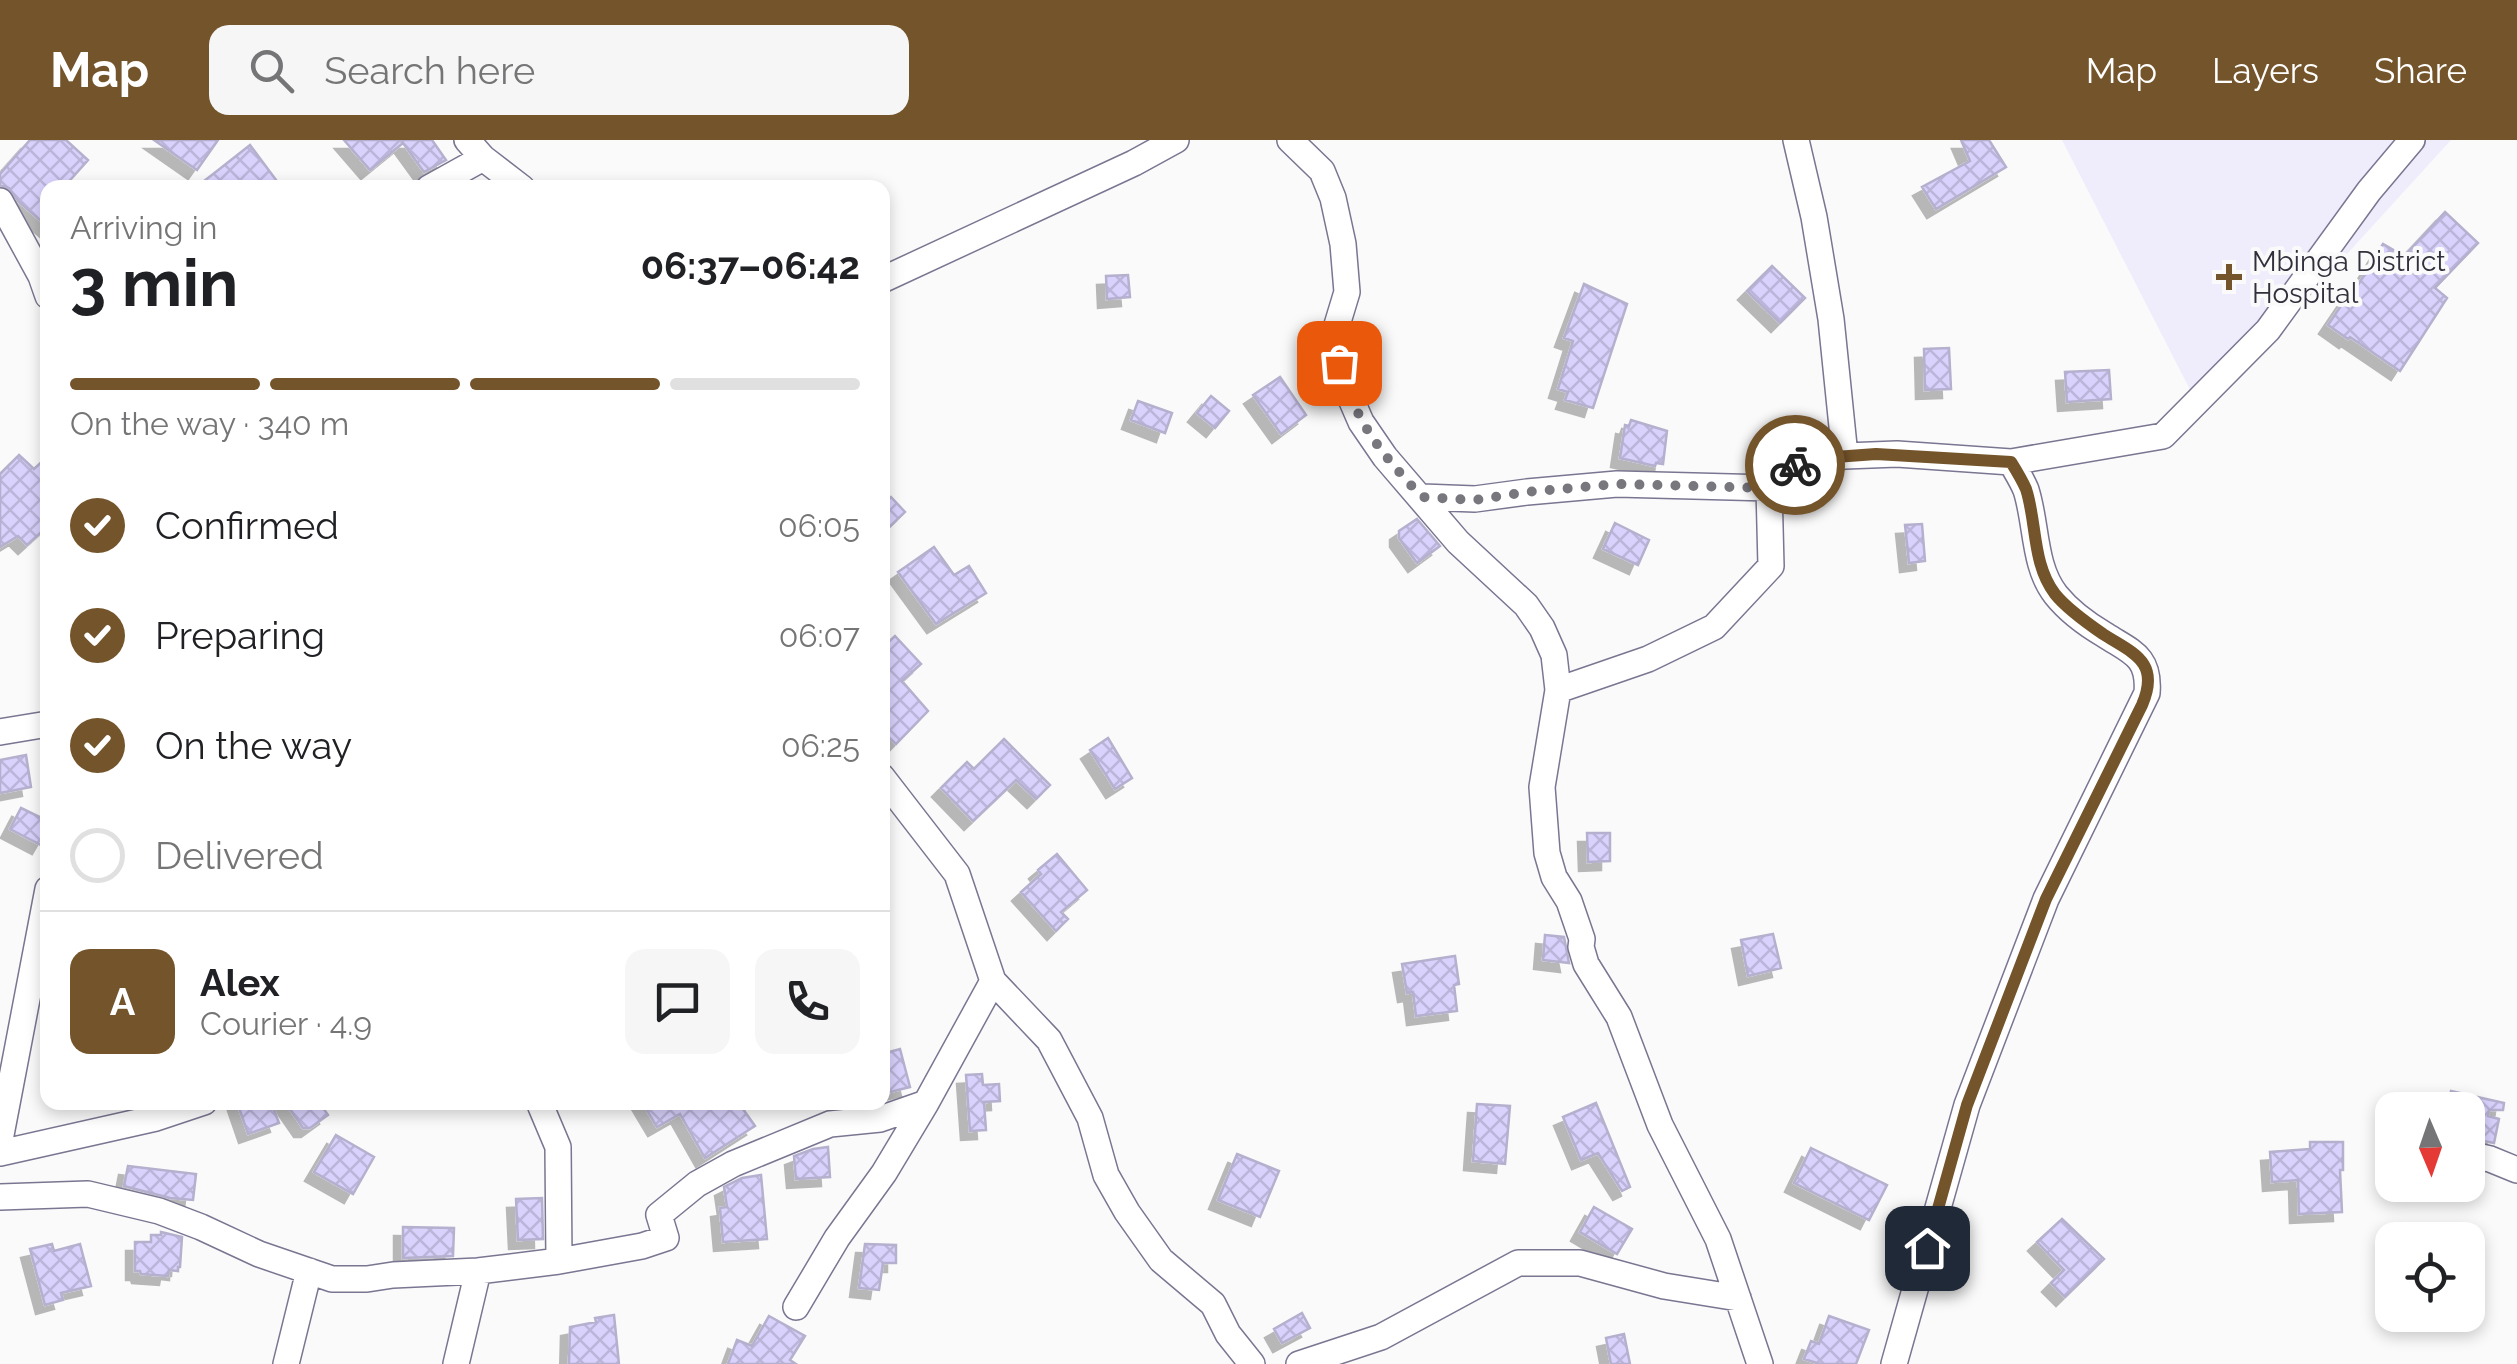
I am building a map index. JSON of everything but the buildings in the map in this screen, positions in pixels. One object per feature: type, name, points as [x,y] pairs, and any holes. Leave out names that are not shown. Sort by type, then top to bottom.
[{"type":"street","points":[[890,276],[1176,140]]},
{"type":"street","points":[[1290,140],[1322,171],[1333,198],[1344,244],[1347,292],[1337,325],[1339,363],[1361,422],[1385,457],[1458,542],[1526,604],[1554,655],[1558,690],[1542,787],[1554,876],[1569,901],[1586,964],[1619,1016],[1660,1125],[1718,1239],[1760,1364]]},
{"type":"street","points":[[1796,140],[1832,320],[1845,456]]},
{"type":"street","points":[[1422,497],[1475,500],[1617,484],[1769,488],[1792,467],[1808,459],[1898,454],[2011,462],[2163,436],[2268,330],[2368,191],[2412,140]]},
{"type":"street","points":[[438,180],[475,149],[512,180]]},
{"type":"street","points":[[2,209],[40,274]]},
{"type":"street","points":[[1894,1364],[1974,1088],[2046,899],[2148,693],[2145,670],[2135,653],[2105,635],[2052,591],[2040,563],[2026,489],[2011,462]]},
{"type":"street","points":[[1558,690],[1648,659],[1714,626],[1772,566],[1769,488]]},
{"type":"street","points":[[0,732],[40,725]]},
{"type":"street","points":[[890,787],[957,874],[994,981],[1049,1040],[1090,1118],[1106,1174],[1127,1212],[1161,1260],[1213,1304],[1228,1334],[1252,1364]]},
{"type":"street","points":[[0,1140],[40,932]]},
{"type":"street","points":[[796,1307],[837,1238],[884,1173],[994,981]]},
{"type":"street","points":[[0,1197],[88,1194],[159,1211],[259,1254],[332,1279],[478,1270],[559,1261],[666,1238],[660,1215],[697,1184],[733,1164],[830,1124],[880,1119],[926,1103]]},
{"type":"street","points":[[0,1153],[180,1110]]},
{"type":"street","points":[[543,1110],[558,1147],[559,1261]]},
{"type":"street","points":[[2485,1158],[2517,1170]]},
{"type":"street","points":[[1299,1364],[1381,1337],[1518,1264],[1580,1263],[1664,1286],[1738,1298]]},
{"type":"street","points":[[456,1364],[478,1270]]},
{"type":"street","points":[[286,1364],[309,1271]]},
{"type":"shaded area","name":"Mbinga District Hospital","points":[[2062,140],[2451,140],[2202,413]]},
{"type":"way so far","points":[[1339,363],[1361,422],[1385,457],[1422,497],[1475,500],[1617,484],[1769,488],[1795,465]]},
{"type":"place","name":"Mbinga District Hospital","points":[[2229,277]]},
{"type":"route","points":[[1795,465],[1808,459],[1876,454],[2011,462],[2026,489],[2040,563],[2052,591],[2105,635],[2135,653],[2148,682],[2148,693],[2046,899],[1967,1105],[1927,1248]]}]
